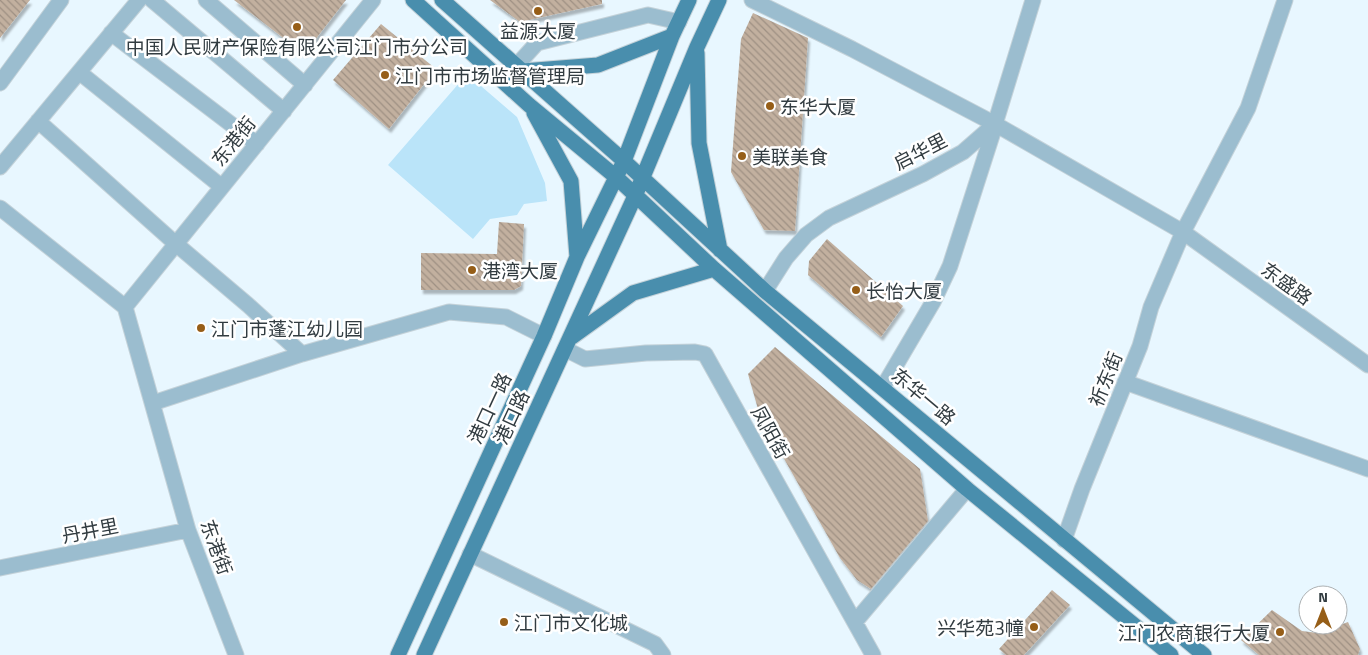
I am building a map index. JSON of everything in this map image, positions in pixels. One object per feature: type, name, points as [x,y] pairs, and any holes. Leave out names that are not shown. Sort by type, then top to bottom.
[{"type":"main road","points":[[412,0],[530,105],[616,177],[714,269],[968,489],[1171,655]]},
{"type":"main road","name":"东华一路","points":[[442,0],[624,161],[765,291],[1204,655]]},
{"type":"main road","points":[[642,178],[697,47],[719,0]]},
{"type":"main road","points":[[624,161],[672,36],[688,1]]},
{"type":"main road","points":[[520,68],[598,65],[672,36]]},
{"type":"main road","points":[[697,47],[699,143],[720,250]]},
{"type":"main road","points":[[530,105],[571,181],[576,257]]},
{"type":"main road","name":"港口一路","points":[[398,655],[544,336],[576,257],[624,161]]},
{"type":"main road","name":"港口路","points":[[424,655],[642,178]]},
{"type":"main road","points":[[568,343],[633,294],[714,269]]},
{"type":"main road","points":[[515,399],[537,410]]},
{"type":"street","points":[[0,83],[61,0]]},
{"type":"street","points":[[0,167],[139,0]]},
{"type":"street","points":[[152,0],[284,111]]},
{"type":"street","name":"东港街","points":[[236,655],[188,530],[125,307],[373,0]]},
{"type":"street","name":"东盛路","points":[[752,0],[995,124],[1183,232],[1368,365]]},
{"type":"street","points":[[883,387],[933,302],[950,266],[1033,0]]},
{"type":"street","name":"祈东街","points":[[1064,540],[1140,346],[1151,308],[1183,232],[1248,108],[1285,0]]},
{"type":"street","points":[[212,2],[305,85]]},
{"type":"street","points":[[520,68],[537,42],[648,16],[678,22]]},
{"type":"street","points":[[111,33],[257,144]]},
{"type":"street","points":[[79,72],[222,187]]},
{"type":"street","points":[[38,121],[302,354]]},
{"type":"street","name":"启华里","points":[[765,291],[786,258],[806,235],[829,218],[923,174],[963,152],[995,124]]},
{"type":"street","points":[[0,208],[125,307]]},
{"type":"street","points":[[153,404],[302,354],[449,312],[506,317],[544,336]]},
{"type":"street","name":"凤阳街","points":[[568,343],[585,360],[646,353],[695,352],[705,354],[873,655]]},
{"type":"street","points":[[1125,382],[1368,469]]},
{"type":"street","points":[[855,622],[968,489]]},
{"type":"street","name":"丹井里","points":[[0,568],[188,530]]},
{"type":"street","points":[[470,554],[655,644],[663,655]]},
{"type":"shaded area","points":[[467,74],[517,117],[545,183],[547,201],[524,204],[517,215],[490,219],[473,239],[388,165]]},
{"type":"building","points":[[0,0],[30,0],[0,38]]},
{"type":"building","name":"中国人民财产保险有限公司江门市分公司","points":[[234,0],[346,0],[304,54]]},
{"type":"building","name":"益源大厦","points":[[490,0],[602,0],[602,4],[520,22]]},
{"type":"building","name":"东华大厦","points":[[753,13],[808,38],[795,231],[764,230],[731,172],[741,39]]},
{"type":"building","name":"江门市市场监督管理局","points":[[381,24],[436,69],[389,129],[333,80]]},
{"type":"building","name":"港湾大厦","points":[[499,222],[524,224],[521,286],[514,290],[421,290],[421,253],[497,254]]},
{"type":"building","name":"长怡大厦","points":[[827,239],[903,306],[881,337],[808,275],[809,261]]},
{"type":"building","points":[[775,347],[920,469],[928,521],[871,589],[857,580],[840,558],[760,416],[748,374]]},
{"type":"building","name":"兴华苑3幢","points":[[1052,590],[1070,605],[1024,655],[1006,655],[999,649]]},
{"type":"building","name":"江门农商银行大厦","points":[[1272,610],[1298,628],[1298,635],[1348,635],[1348,622],[1360,649],[1358,655],[1259,655],[1241,640]]},
{"type":"place","name":"益源大厦","points":[[538,11]]},
{"type":"place","name":"中国人民财产保险有限公司江门市分公司","points":[[297,27]]},
{"type":"place","name":"江门市市场监督管理局","points":[[385,75]]},
{"type":"place","name":"东华大厦","points":[[770,106]]},
{"type":"place","name":"美联美食","points":[[742,156]]},
{"type":"place","name":"港湾大厦","points":[[472,270]]},
{"type":"place","name":"长怡大厦","points":[[856,290]]},
{"type":"place","name":"江门市蓬江幼儿园","points":[[201,328]]},
{"type":"place","name":"江门市文化城","points":[[504,622]]},
{"type":"place","name":"兴华苑3幢","points":[[1034,627]]},
{"type":"place","name":"江门农商银行大厦","points":[[1280,632]]}]
